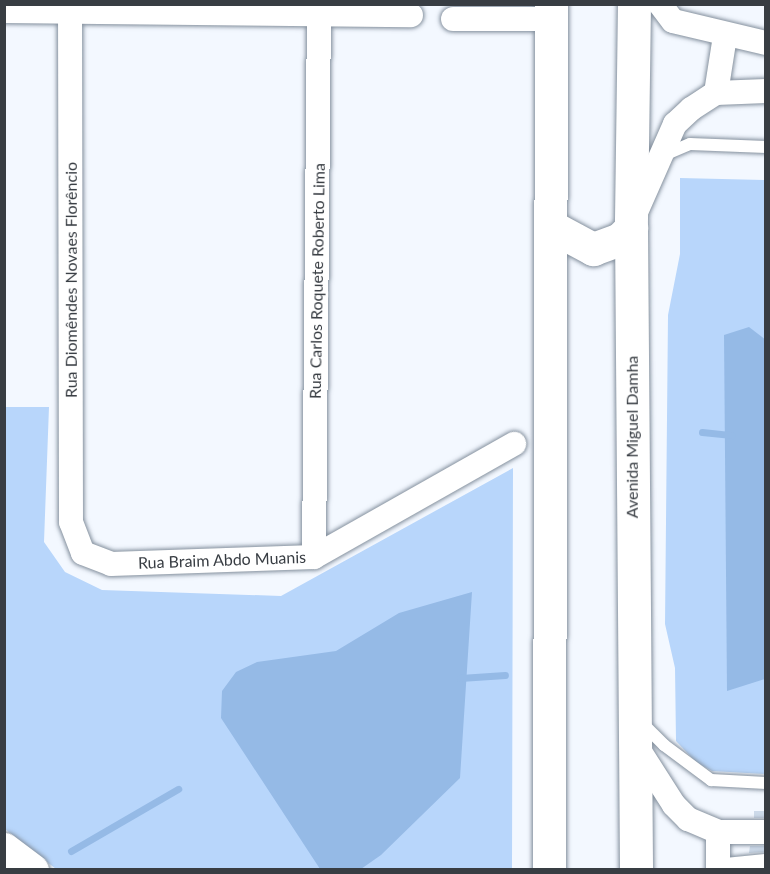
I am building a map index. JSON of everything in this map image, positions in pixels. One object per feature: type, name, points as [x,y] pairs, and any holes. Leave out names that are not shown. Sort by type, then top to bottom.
[{"type":"main road","name":"Avenida Miguel Damha","points":[[634,4],[630,228],[636,870]]},
{"type":"main road","points":[[549,870],[551,12]]},
{"type":"main road","points":[[552,227],[565,237],[592,249],[620,239],[630,228]]},
{"type":"main road","points":[[4,849],[32,870]]},
{"type":"street","points":[[660,4],[673,21],[725,36],[765,43]]},
{"type":"street","points":[[4,11],[70,8],[319,9],[411,15]]},
{"type":"street","name":"Rua Diomêndes Novaes Florêncio","points":[[70,8],[71,522],[83,553]]},
{"type":"street","name":"Rua Carlos Roquete Roberto Lima","points":[[314,557],[319,9]]},
{"type":"street","points":[[453,19],[551,12]]},
{"type":"street","points":[[716,93],[725,36]]},
{"type":"street","points":[[630,228],[675,124],[716,93],[765,91]]},
{"type":"street","name":"Rua Braim Abdo Muanis","points":[[83,553],[111,564],[314,557],[514,444]]},
{"type":"street","points":[[633,728],[674,805],[695,823],[718,832],[765,832]]},
{"type":"street","points":[[718,832],[718,870]]},
{"type":"street","points":[[726,870],[765,866]]},
{"type":"lane","points":[[660,157],[690,144],[765,147]]},
{"type":"lane","points":[[633,728],[664,745],[711,780],[765,783]]},
{"type":"shaded area","points":[[680,178],[765,180],[765,774],[712,771],[696,762],[676,741],[675,668],[665,624],[668,315],[680,254]]},
{"type":"shaded area","points":[[749,327],[766,340],[765,679],[727,691],[724,335]]},
{"type":"shaded area","points":[[4,407],[49,407],[44,542],[65,572],[102,590],[281,596],[513,468],[512,869],[56,869],[5,829]]},
{"type":"shaded area","points":[[472,592],[460,778],[381,855],[361,869],[320,869],[221,718],[222,691],[236,672],[257,662],[336,651],[399,613]]},
{"type":"building","points":[[754,811],[765,811],[765,818],[754,818]]},
{"type":"building","points":[[750,846],[765,846],[765,852],[749,853]]},
{"type":"waterway","points":[[702,432],[732,435]]},
{"type":"waterway","points":[[460,678],[505,675]]},
{"type":"waterway","points":[[71,851],[178,789]]}]
